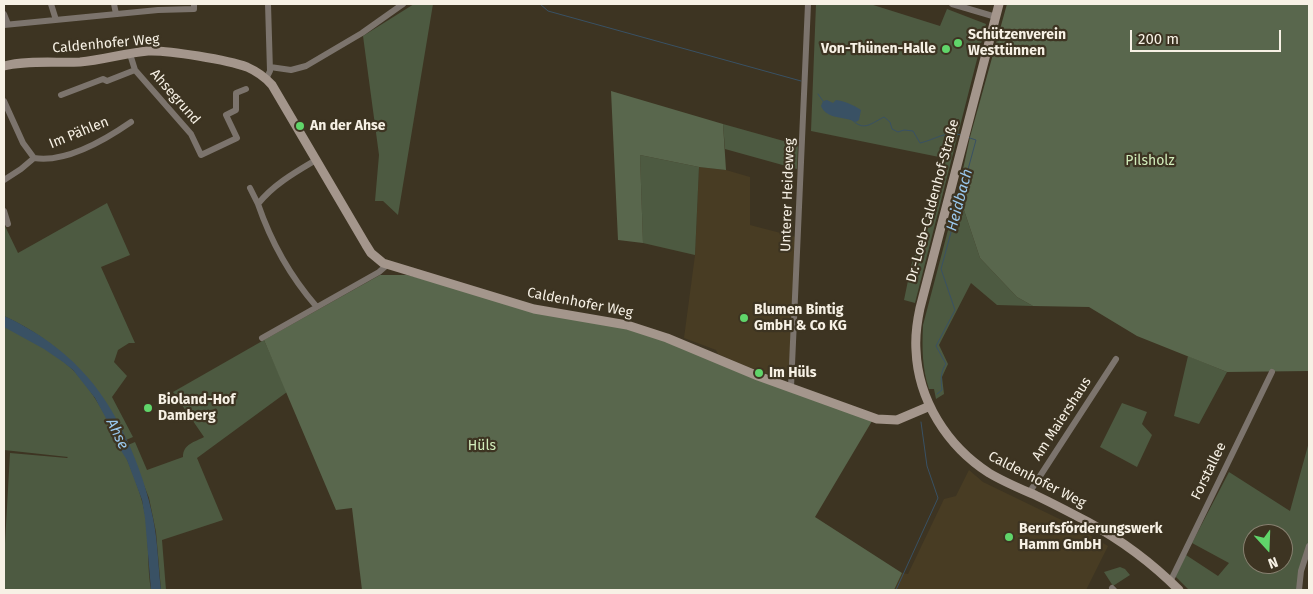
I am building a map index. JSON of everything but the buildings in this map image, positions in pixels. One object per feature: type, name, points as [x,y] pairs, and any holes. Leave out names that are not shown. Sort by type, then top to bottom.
[{"type":"main road","name":"Dr.-Loeb-Caldenhof-Straße","points":[[930,406],[919,374],[916,328],[999,4]]},
{"type":"main road","name":"Caldenhofer Weg","points":[[4,66],[92,61],[158,51],[214,59],[247,67],[266,79],[276,91],[371,253],[387,265],[534,309],[627,325],[667,338],[758,376],[883,420],[897,420],[930,406],[947,435],[970,459],[991,474],[1097,527],[1141,557],[1179,590]]},
{"type":"street","points":[[51,4],[56,20]]},
{"type":"street","points":[[114,4],[116,14]]},
{"type":"street","points":[[266,79],[270,67],[268,4]]},
{"type":"street","points":[[270,67],[291,70],[306,66],[349,41],[403,4]]},
{"type":"street","name":"Unterer Heideweg","points":[[791,387],[808,4]]},
{"type":"street","points":[[952,4],[996,17]]},
{"type":"street","points":[[4,14],[6,24],[116,14],[158,7],[194,7]]},
{"type":"street","name":"Ahsegrund","points":[[130,54],[135,70],[191,134],[201,155],[237,138],[226,115],[236,110],[236,93],[246,89]]},
{"type":"street","name":"Ahsegrund","points":[[62,95],[103,79],[107,81],[135,70]]},
{"type":"street","name":"Im Pählen","points":[[4,101],[23,143],[34,158],[43,160],[61,157],[93,144],[131,122]]},
{"type":"street","name":"Im Pählen","points":[[4,180],[34,158]]},
{"type":"street","points":[[258,204],[282,180],[316,160]]},
{"type":"street","points":[[250,188],[283,261],[300,288],[316,306]]},
{"type":"street","points":[[4,211],[8,224]]},
{"type":"street","points":[[262,338],[379,272],[387,265]]},
{"type":"street","name":"Am Maiershaus","points":[[1029,493],[1116,359]]},
{"type":"street","name":"Forstallee","points":[[1170,582],[1272,372]]},
{"type":"street","points":[[1299,590],[1301,571],[1309,546]]},
{"type":"shaded area","points":[[699,167],[726,170],[750,177],[750,225],[796,237],[789,374],[783,379],[748,367],[718,354],[716,350],[684,338],[695,255]]},
{"type":"shaded area","name":"Berufsförderungswerk Hamm GmbH","points":[[969,470],[983,482],[1078,528],[1108,546],[1086,590],[894,590],[902,573],[908,574],[944,499],[956,496]]},
{"type":"green space","points":[[414,4],[433,4],[398,215],[383,201],[375,201],[379,155],[363,36]]},
{"type":"green space","points":[[816,4],[870,4],[940,26],[947,9],[986,24],[915,303],[904,300],[911,266],[929,216],[944,158],[811,131]]},
{"type":"green space","name":"Pilsholz","points":[[1007,4],[1309,4],[1309,371],[1227,372],[1137,336],[1089,307],[1033,306],[1017,297],[980,258],[958,192],[970,137]]},
{"type":"green space","points":[[611,91],[723,124],[726,170],[699,167],[640,155],[643,243],[618,240]]},
{"type":"green space","points":[[723,124],[798,145],[797,169],[725,149]]},
{"type":"green space","points":[[640,155],[699,167],[695,255],[643,243]]},
{"type":"green space","points":[[958,192],[980,258],[1017,297],[1033,306],[997,305],[971,283],[939,345],[948,364],[942,377],[944,394],[936,399],[934,389],[929,389],[925,373],[923,325]]},
{"type":"green space","points":[[107,203],[130,255],[101,267],[135,343],[129,343],[118,350],[114,362],[127,376],[112,397],[133,437],[126,440],[104,401],[76,367],[43,338],[4,316],[4,224],[18,253]]},
{"type":"green space","name":"Hüls","points":[[380,275],[407,275],[625,328],[665,340],[872,421],[815,517],[902,573],[894,590],[362,590],[352,508],[336,510],[264,340]]},
{"type":"green space","points":[[4,324],[66,363],[84,383],[107,419],[128,461],[142,501],[147,527],[151,590],[4,590],[10,453],[68,457],[4,450]]},
{"type":"green space","points":[[264,340],[287,392],[197,458],[223,520],[162,540],[166,590],[161,590],[156,532],[149,498],[128,445],[135,442],[147,470],[183,457],[187,446],[204,437],[173,392]]},
{"type":"green space","points":[[1188,356],[1227,372],[1199,424],[1174,416]]},
{"type":"green space","points":[[1122,403],[1147,412],[1142,424],[1152,435],[1137,467],[1100,447]]},
{"type":"green space","points":[[1309,442],[1309,544],[1297,590],[1189,590],[1172,573],[1186,555],[1218,576],[1229,563],[1192,543],[1229,472],[1290,511]]},
{"type":"green space","points":[[1120,567],[1125,569],[1130,575],[1113,586],[1104,572]]},
{"type":"water","points":[[827,100],[833,103],[836,100],[842,101],[858,108],[861,110],[859,120],[856,122],[827,114],[821,106],[823,101]]},
{"type":"water","name":"Ahse","points":[[4,316],[25,326],[45,339],[73,362],[94,384],[117,420],[143,480],[149,500],[156,536],[161,590],[151,590],[142,500],[127,460],[95,398],[73,370],[63,362],[4,327]]},
{"type":"waterway","name":"Heidbach","points":[[540,4],[548,11],[801,81]]},
{"type":"waterway","name":"Heidbach","points":[[818,94],[823,101]]},
{"type":"waterway","name":"Heidbach","points":[[851,119],[863,126],[884,117],[890,122],[892,129],[898,132],[904,130],[913,131],[920,143],[951,134],[961,135]]},
{"type":"waterway","name":"Heidbach","points":[[937,394],[942,390],[942,373],[946,364],[936,346],[955,310],[941,269],[976,140],[967,137]]},
{"type":"waterway","name":"Heidbach","points":[[896,590],[938,498],[927,466],[921,422]]},
{"type":"place","name":"Schützenverein Westtünnen","points":[[958,43]]},
{"type":"place","name":"Von-Thünen-Halle","points":[[946,49]]},
{"type":"place","name":"An der Ahse","points":[[300,126]]},
{"type":"place","name":"Blumen Bintig GmbH & Co KG","points":[[744,318]]},
{"type":"place","name":"Im Hüls","points":[[759,373]]},
{"type":"place","name":"Bioland-Hof Damberg","points":[[148,408]]},
{"type":"place","name":"Berufsförderungswerk Hamm GmbH","points":[[1009,537]]}]
